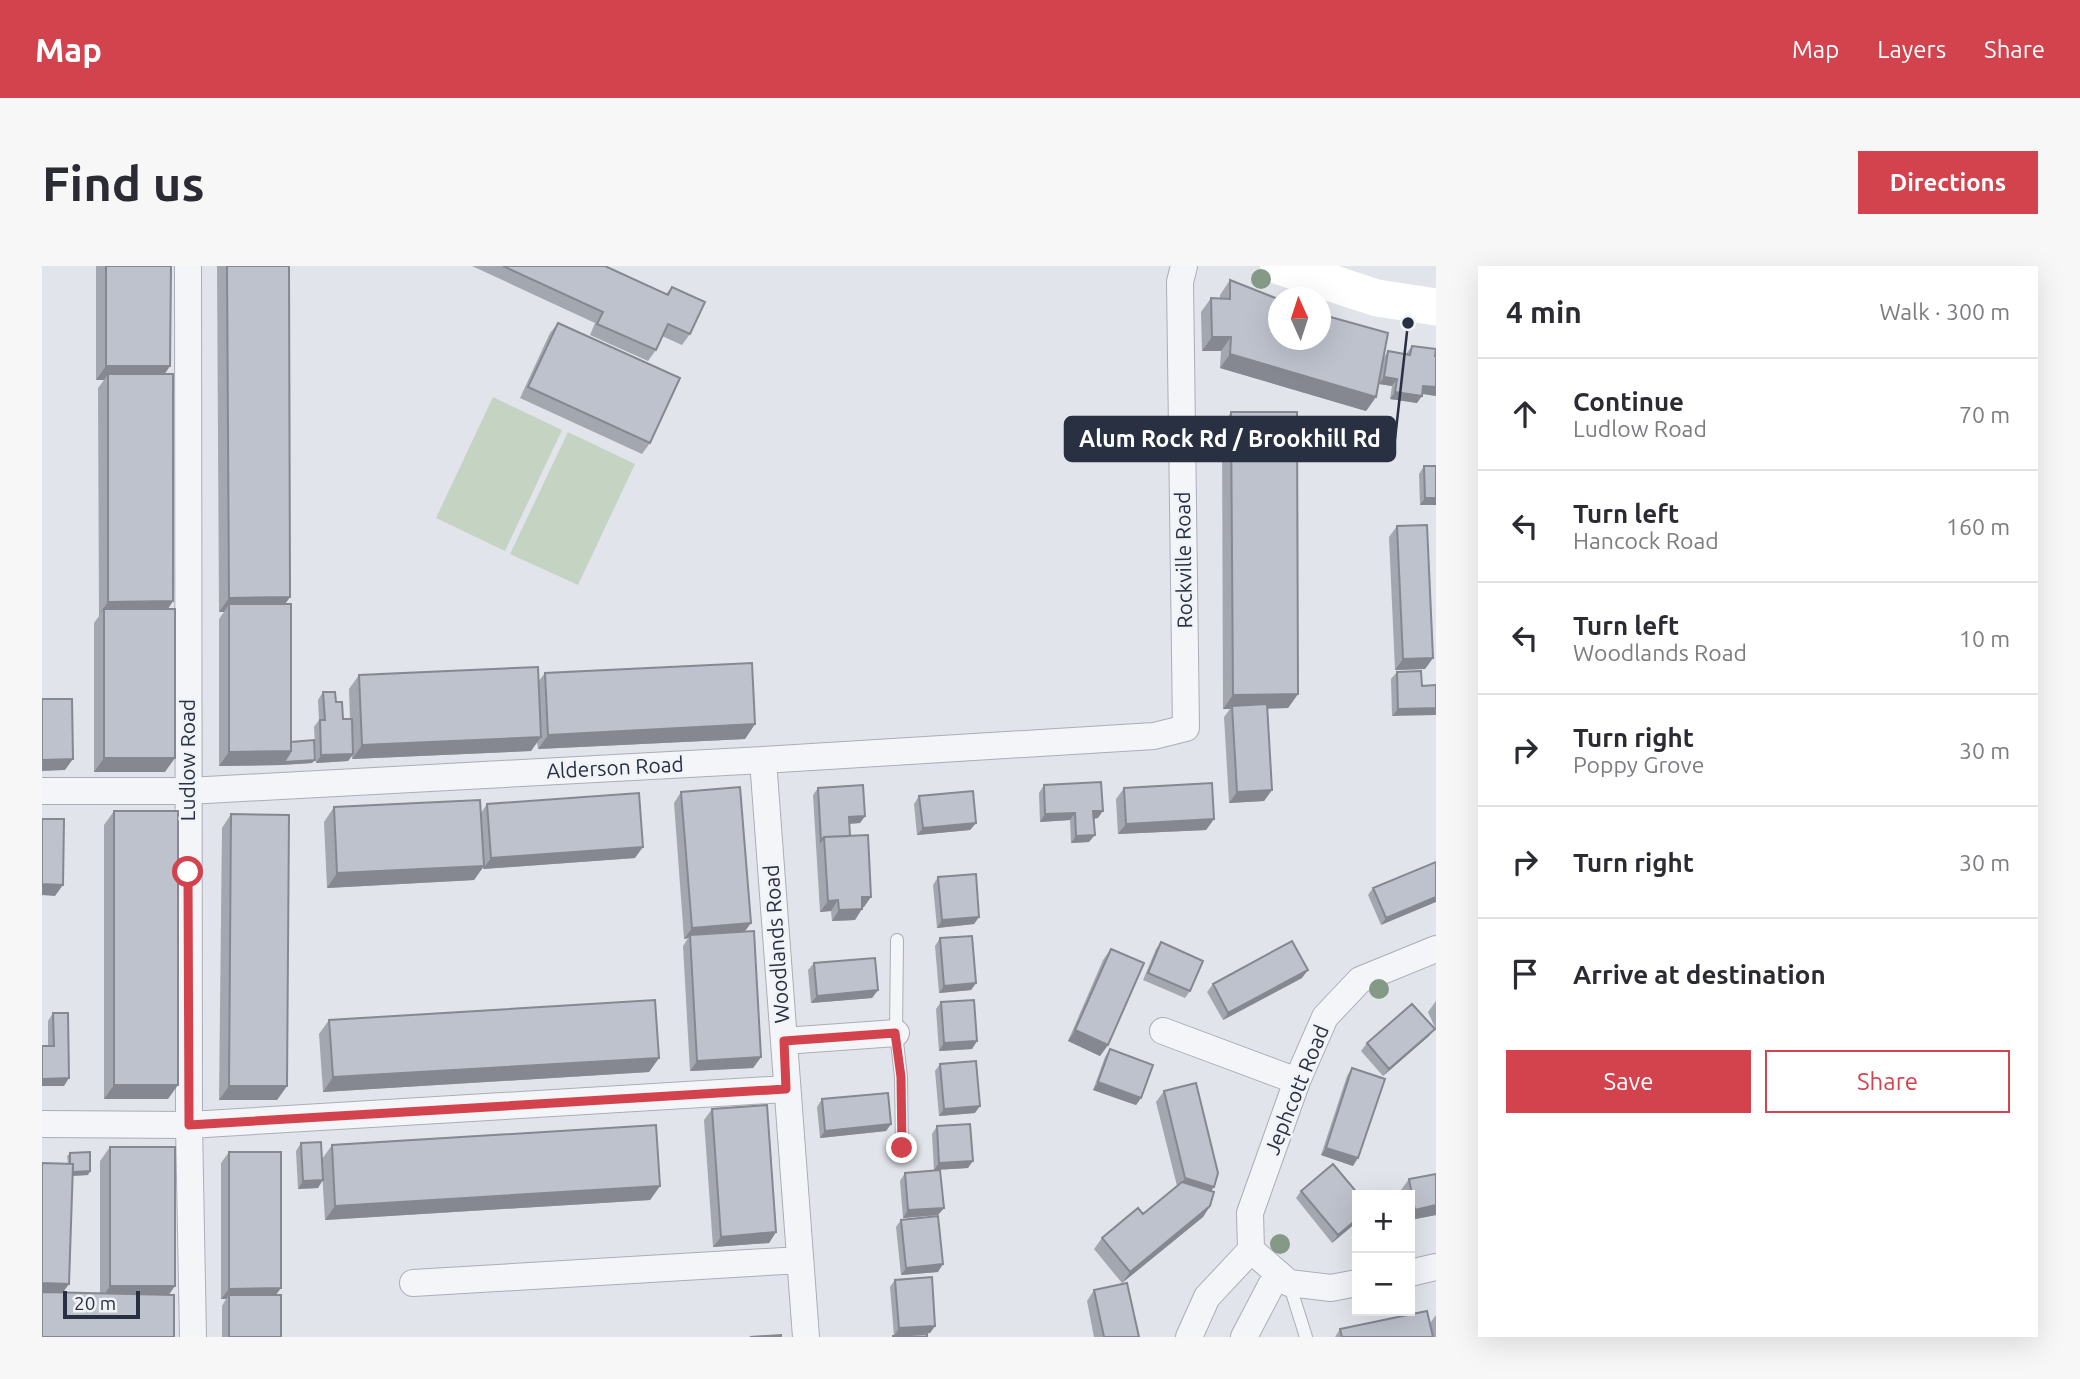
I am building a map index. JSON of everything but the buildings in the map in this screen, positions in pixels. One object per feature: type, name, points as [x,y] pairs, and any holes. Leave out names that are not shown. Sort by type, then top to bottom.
[{"type":"street","name":"Ludlow Road","points":[[188,266],[189,1125],[193,1337]]},
{"type":"street","name":"Rockville Road","points":[[1184,266],[1180,282],[1186,728]]},
{"type":"street","points":[[1279,266],[1330,274],[1377,298],[1436,307]]},
{"type":"street","name":"Alderson Road","points":[[42,792],[188,791],[763,760],[1154,736],[1186,728]]},
{"type":"street","name":"Woodlands Road","points":[[763,760],[806,1337]]},
{"type":"street","name":"Jephcott Road","points":[[1251,1250],[1250,1213],[1297,1081],[1325,1017],[1360,980],[1436,950]]},
{"type":"street","points":[[1163,1031],[1297,1081]]},
{"type":"street","points":[[784,1041],[895,1033]]},
{"type":"street","points":[[42,1124],[189,1125],[786,1089]]},
{"type":"street","points":[[1189,1337],[1207,1297],[1251,1250],[1283,1279],[1331,1289],[1352,1284]]},
{"type":"street","points":[[413,1283],[800,1260]]},
{"type":"street","points":[[1415,1272],[1436,1267]]},
{"type":"street","points":[[1244,1337],[1283,1279]]},
{"type":"lane","points":[[897,940],[895,1033],[901,1077],[902,1148]]},
{"type":"lane","points":[[1283,1279],[1306,1337]]},
{"type":"green space","points":[[493,397],[562,430],[505,551],[436,518]]},
{"type":"green space","points":[[568,432],[635,464],[578,585],[510,554]]},
{"type":"place","name":"Alum Rock Rd / Brookhill Rd","points":[[1408,323]]},
{"type":"route","points":[[188,872],[189,1125],[786,1089],[784,1041],[895,1033],[901,1077],[902,1148]]}]
